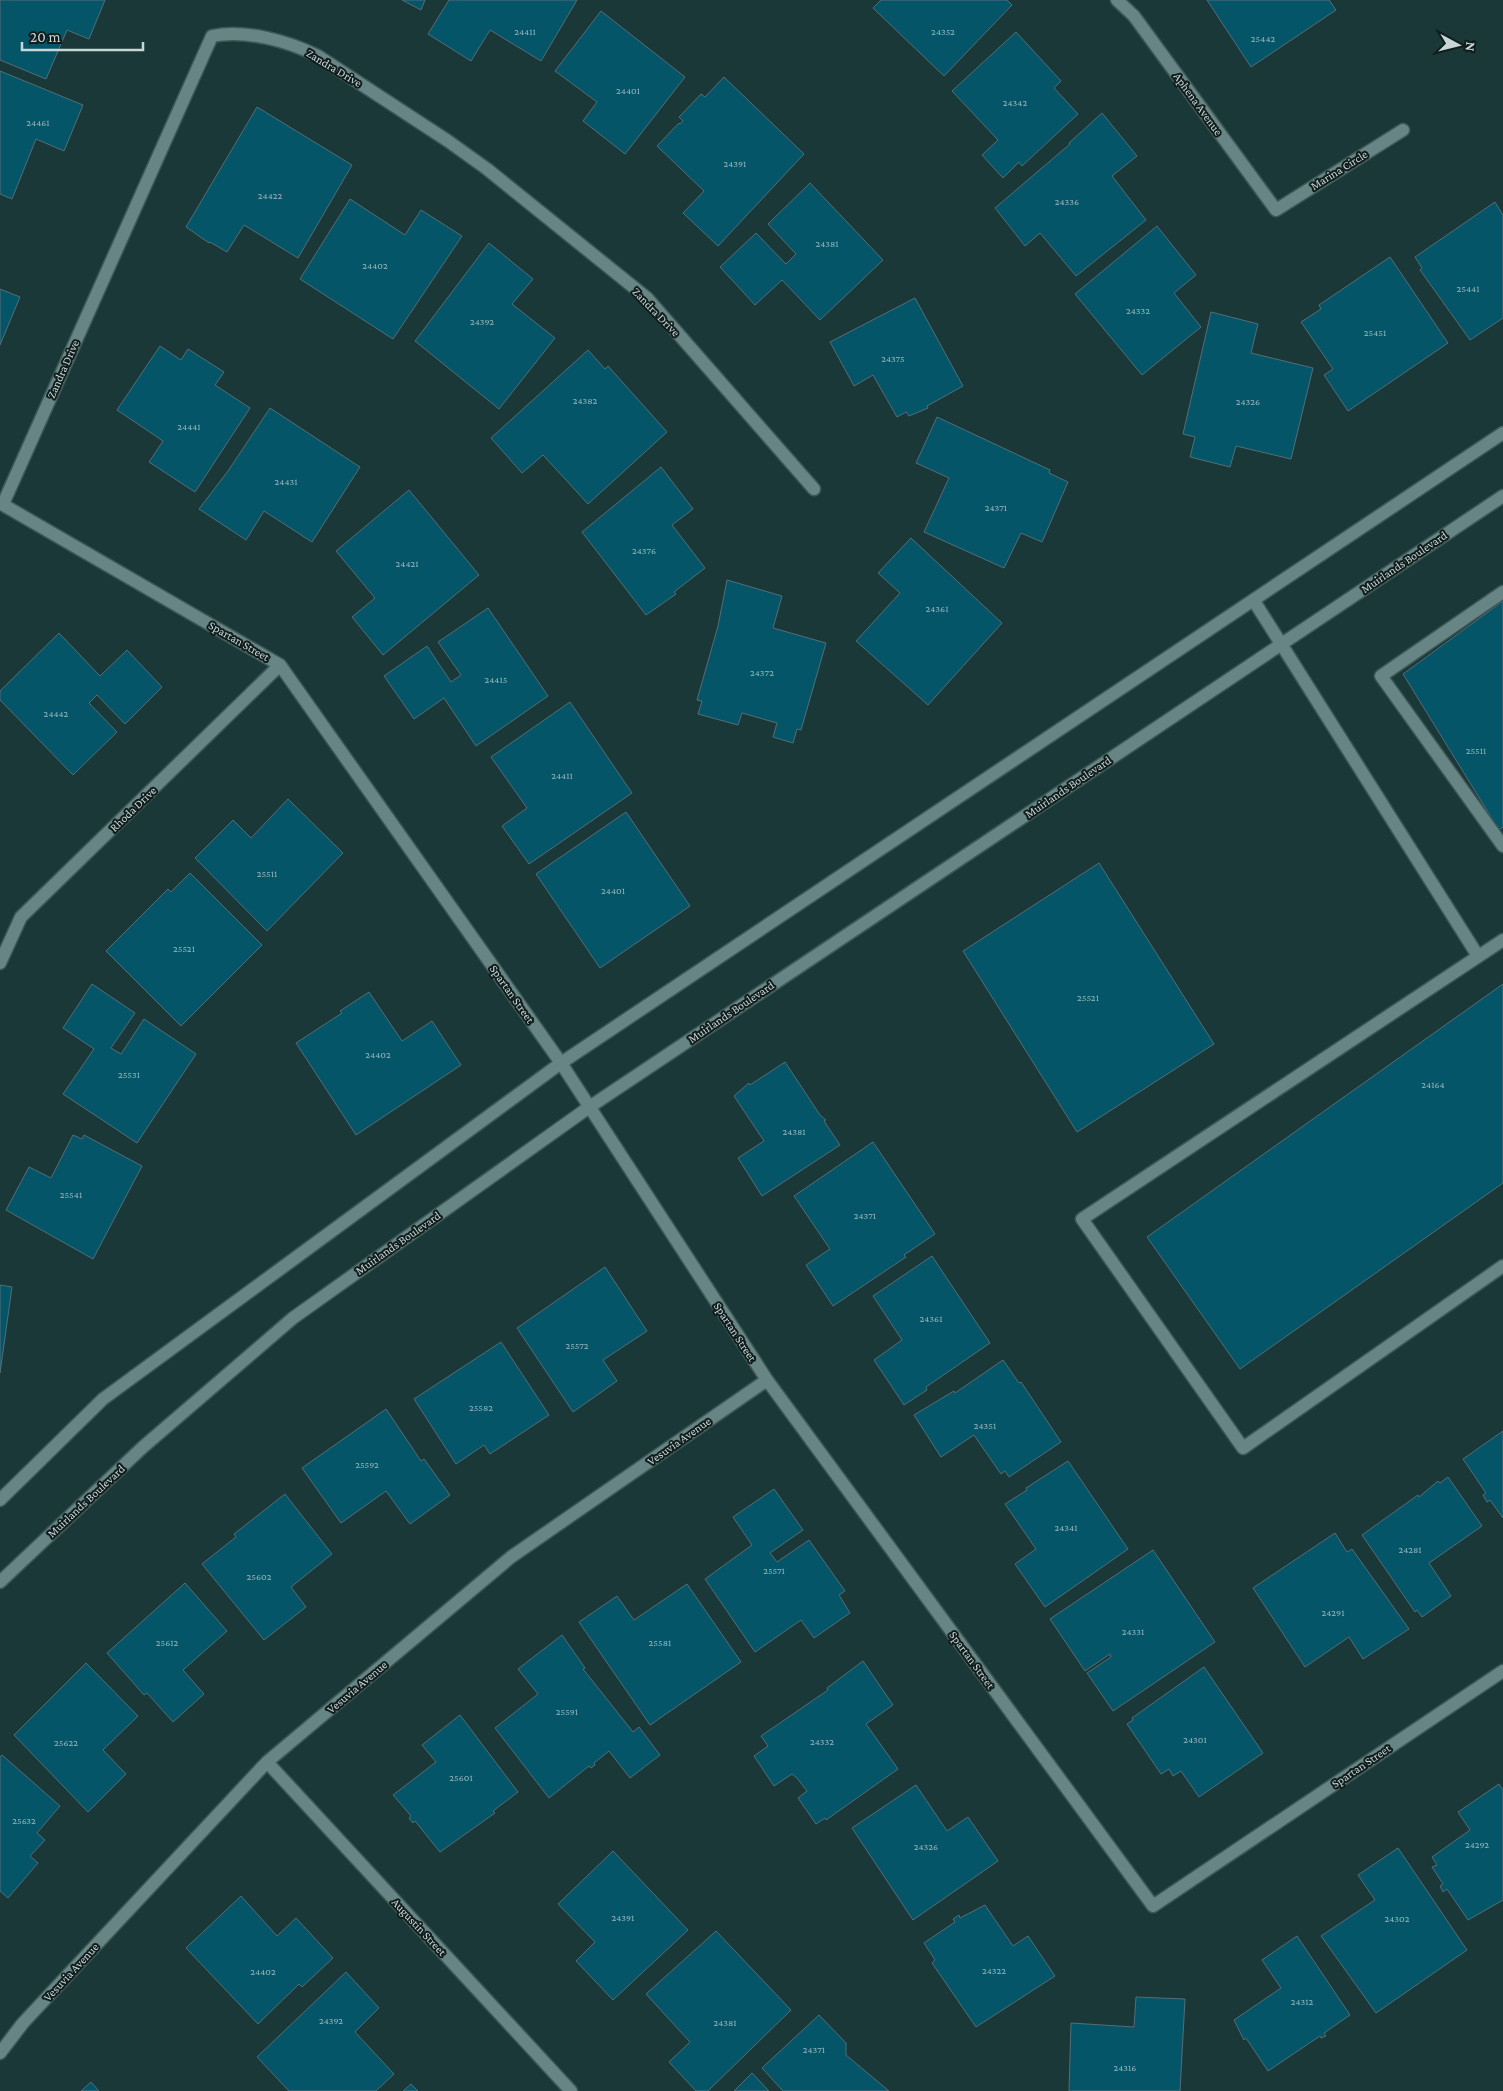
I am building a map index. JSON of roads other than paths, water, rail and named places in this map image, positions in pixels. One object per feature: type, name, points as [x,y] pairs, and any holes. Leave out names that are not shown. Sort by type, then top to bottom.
[{"type":"street","name":"Aphena Avenue","points":[[1117,0],[1134,16],[1276,210]]},
{"type":"street","name":"Zandra Drive","points":[[2,504],[212,36],[226,33],[267,39],[306,50],[318,56],[448,141],[487,169],[647,298],[814,489]]},
{"type":"street","name":"Marina Circle","points":[[1276,210],[1403,130]]},
{"type":"street","points":[[0,1500],[103,1399],[561,1063],[1503,433]]},
{"type":"street","name":"Muirlands Boulevard","points":[[0,1582],[143,1447],[293,1318],[588,1108],[1503,496]]},
{"type":"street","name":"Spartan Street","points":[[2,504],[280,665],[561,1063],[588,1108],[767,1380],[1153,1906],[1503,1671]]},
{"type":"street","points":[[1503,592],[1381,676],[1503,846]]},
{"type":"street","points":[[1254,601],[1478,956]]},
{"type":"street","name":"Rhoda Drive","points":[[0,963],[21,917],[280,665]]},
{"type":"street","points":[[1503,940],[1082,1219],[1244,1448],[1503,1266]]},
{"type":"street","name":"Vesuvia Avenue","points":[[0,2053],[23,2023],[267,1762],[511,1557],[767,1380]]},
{"type":"street","name":"Augustin Street","points":[[267,1762],[571,2091]]}]
